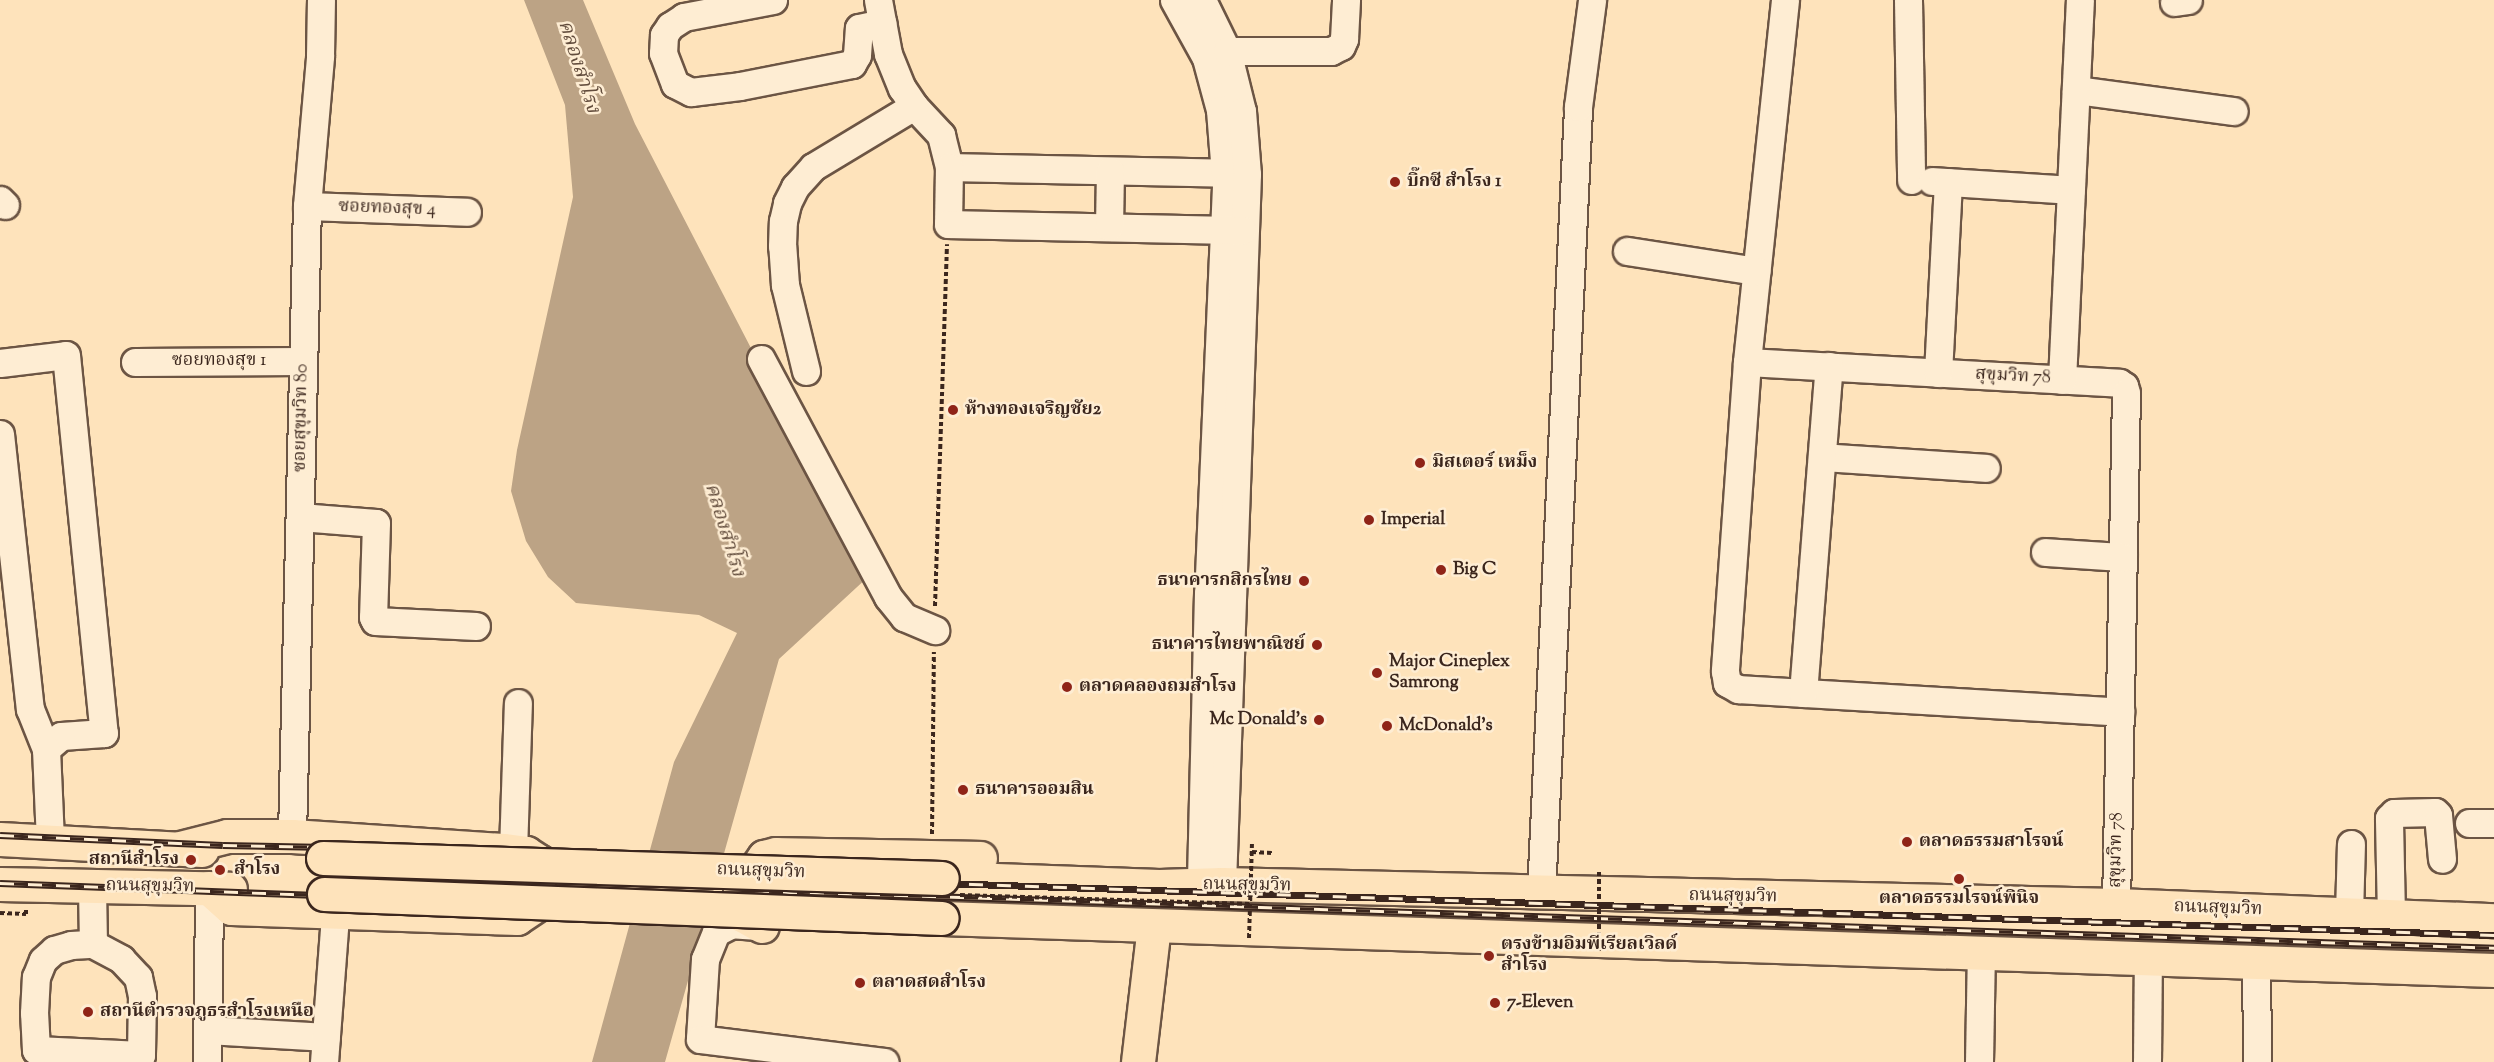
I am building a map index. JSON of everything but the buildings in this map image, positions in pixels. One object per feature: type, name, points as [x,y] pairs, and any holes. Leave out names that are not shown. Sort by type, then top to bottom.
[{"type":"main road","points":[[180,848],[227,836],[292,836],[513,851],[526,853],[540,862],[536,905],[517,918],[329,904]]},
{"type":"main road","name":"ถนนสุขุมวิท","points":[[0,839],[323,858],[937,866],[1159,886],[1211,880],[1541,893],[2116,905],[2494,920]]},
{"type":"main road","points":[[59,842],[79,886]]},
{"type":"main road","points":[[937,866],[776,854],[764,857],[740,891],[742,915],[758,926],[1117,935],[1154,926],[1138,1062]]},
{"type":"main road","name":"ถนนสุขุมวิท","points":[[5,899],[79,886],[209,888],[329,904],[942,918],[2494,970]]},
{"type":"street","name":"ซอยสุขุมวิท 80","points":[[292,836],[307,206],[320,56],[321,0]]},
{"type":"street","points":[[773,0],[684,17],[670,26],[664,35],[663,53],[668,72],[675,84],[691,92],[740,86],[852,64],[857,55],[859,28],[880,11],[888,54],[902,88],[914,106],[941,135],[949,167],[948,224],[1234,230]]},
{"type":"street","points":[[1174,0],[1217,55],[1225,173],[1234,230],[1211,880]]},
{"type":"street","points":[[1202,0],[1217,55],[1242,111],[1247,174],[1234,230]]},
{"type":"street","points":[[1217,55],[1331,51],[1341,46],[1344,39],[1347,0]]},
{"type":"street","points":[[1541,893],[1578,107],[1592,0]]},
{"type":"street","points":[[1785,0],[1747,362],[1725,670],[1727,682],[1738,689],[2120,712]]},
{"type":"street","points":[[1908,0],[1904,179],[2071,190]]},
{"type":"street","points":[[2062,380],[2080,0]]},
{"type":"street","points":[[2076,90],[2234,111]]},
{"type":"street","points":[[806,371],[785,285],[782,246],[783,222],[788,203],[795,188],[813,167],[914,106]]},
{"type":"street","points":[[949,167],[1225,173]]},
{"type":"street","points":[[1109,227],[1110,171]]},
{"type":"street","points":[[1938,373],[1948,182]]},
{"type":"street","name":"ซอยทองสุข 4","points":[[307,206],[467,212]]},
{"type":"street","points":[[1628,251],[1756,271]]},
{"type":"street","points":[[0,363],[66,355],[104,733],[61,736],[46,748]]},
{"type":"street","points":[[761,359],[888,597],[904,616],[935,630]]},
{"type":"street","name":"ซอยทองสุข 1","points":[[135,362],[303,361]]},
{"type":"street","name":"สุขุมวิท 78","points":[[1747,362],[2119,383],[2124,386],[2126,393],[2116,905]]},
{"type":"street","points":[[1803,693],[1829,366]]},
{"type":"street","points":[[0,434],[30,710],[46,748],[59,842]]},
{"type":"street","points":[[1822,457],[1986,468]]},
{"type":"street","points":[[300,517],[376,523],[373,617],[375,621],[476,626]]},
{"type":"street","points":[[2045,552],[2123,557]]},
{"type":"street","points":[[513,851],[518,703]]},
{"type":"street","points":[[2391,916],[2389,818],[2394,813],[2435,812],[2439,815],[2442,859]]},
{"type":"street","points":[[2349,914],[2351,844]]},
{"type":"street","points":[[79,886],[93,944],[121,959],[138,977],[142,996],[141,1055],[36,1050],[34,1013],[36,977],[43,960],[54,950],[62,947],[93,944]]},
{"type":"street","points":[[207,1062],[209,888]]},
{"type":"street","points":[[208,1030],[325,1050],[329,904]]},
{"type":"street","points":[[758,926],[732,924],[716,932],[705,959],[700,1039],[885,1062]]},
{"type":"street","points":[[1979,1062],[1981,952]]},
{"type":"street","points":[[2146,1062],[2148,957]]},
{"type":"street","points":[[2256,961],[2257,1062]]},
{"type":"path","points":[[937,866],[935,630],[948,224]]},
{"type":"path","points":[[1249,938],[1252,844]]},
{"type":"path","points":[[1252,852],[1274,853]]},
{"type":"path","points":[[1599,869],[1599,951]]},
{"type":"path","points":[[0,913],[5,899]]},
{"type":"water","name":"คลองสำโรง","points":[[524,0],[583,0],[635,124],[869,576],[779,659],[665,1062],[592,1062],[674,762],[737,633],[699,615],[576,603],[548,577],[526,541],[511,491],[517,450],[573,197],[565,105]]},
{"type":"railway","points":[[0,835],[223,845],[522,851],[750,873],[913,882],[2494,935]]},
{"type":"railway","points":[[0,883],[503,902],[810,892],[2494,948]]},
{"type":"place","name":"บิ๊กซี สำโรง 1","points":[[1395,182]]},
{"type":"place","name":"ห้างทองเจริญชัย2","points":[[953,410]]},
{"type":"place","name":"มิสเตอร์ เหม็ง","points":[[1420,463]]},
{"type":"place","name":"Imperial","points":[[1369,520]]},
{"type":"place","name":"Big C","points":[[1441,570]]},
{"type":"place","name":"ธนาคารกสิกรไทย","points":[[1304,581]]},
{"type":"place","name":"ธนาคารไทยพาณิชย์","points":[[1317,645]]},
{"type":"place","name":"Major Cineplex Samrong","points":[[1377,673]]},
{"type":"place","name":"ตลาดคลองถมสำโรง","points":[[1067,687]]},
{"type":"place","name":"Mc Donald's","points":[[1319,720]]},
{"type":"place","name":"McDonald's","points":[[1387,726]]},
{"type":"place","name":"ธนาคารออมสิน","points":[[963,790]]},
{"type":"place","name":"ตลาดธรรมสาโรจน์","points":[[1907,842]]},
{"type":"place","name":"สถานีสำโรง","points":[[191,860]]},
{"type":"place","name":"สำโรง","points":[[220,870]]},
{"type":"place","name":"ตลาดธรรมโรจน์พินิจ","points":[[1959,879]]},
{"type":"place","name":"ตรงข้ามอิมพีเรียลเวิลด์ สําโรง","points":[[1489,956]]},
{"type":"place","name":"ตลาดสดสำโรง","points":[[860,983]]},
{"type":"place","name":"7-Eleven","points":[[1495,1003]]},
{"type":"place","name":"สถานีตำรวจภูธรสำโรงเหนือ","points":[[88,1012]]}]
